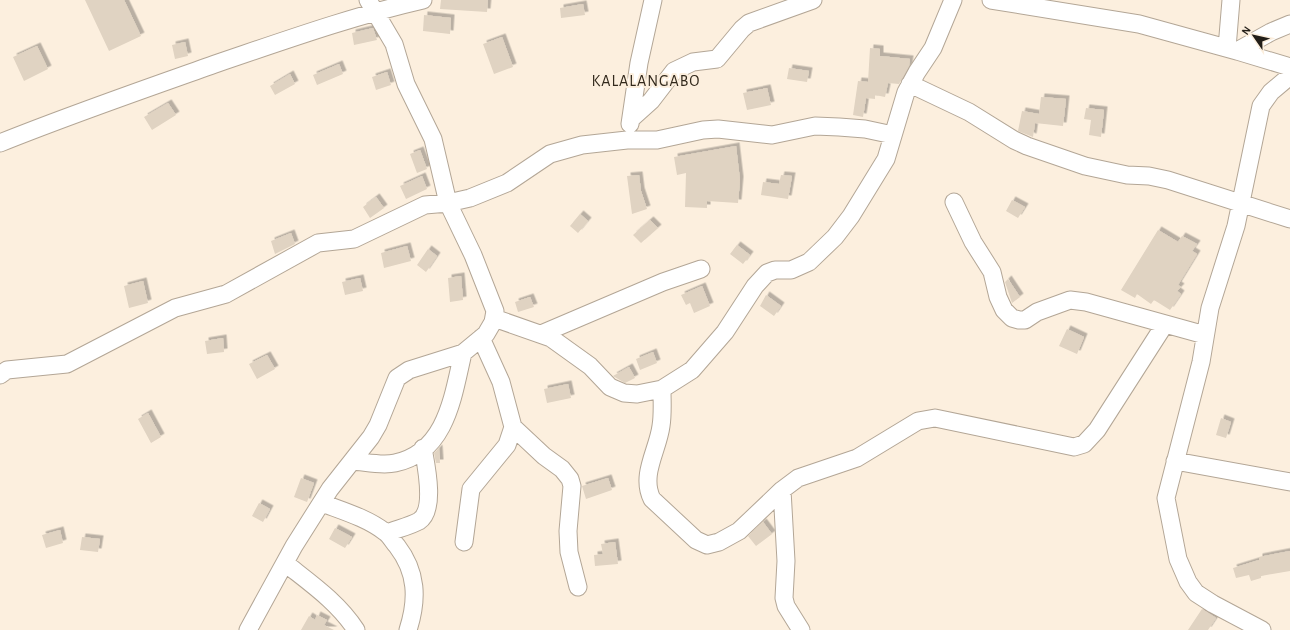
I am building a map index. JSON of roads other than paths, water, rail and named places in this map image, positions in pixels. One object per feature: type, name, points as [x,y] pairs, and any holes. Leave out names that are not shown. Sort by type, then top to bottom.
[{"type":"street","points":[[0,143],[76,112],[292,38],[372,5],[423,0]]},
{"type":"street","points":[[627,140],[639,63],[653,0]]},
{"type":"street","points":[[631,119],[652,101],[665,81],[680,67],[692,62],[718,59],[742,29],[749,23],[813,0]]},
{"type":"street","points":[[494,318],[551,338],[590,366],[610,387],[617,391],[637,394],[662,389],[692,370],[710,352],[755,286],[767,273],[775,270],[791,270],[808,262],[835,237],[881,169],[890,148],[892,135],[906,92],[933,48],[953,0]]},
{"type":"street","points":[[991,0],[1139,24],[1232,49],[1290,67]]},
{"type":"street","points":[[1231,0],[1232,49]]},
{"type":"street","points":[[248,630],[285,563],[322,503],[371,437],[378,425],[398,376],[409,370],[463,353],[491,328],[494,318],[495,311],[473,255],[448,203],[433,138],[406,84],[394,44],[372,5]]},
{"type":"street","points":[[1232,49],[1290,24]]},
{"type":"street","points":[[1262,630],[1213,604],[1196,593],[1188,582],[1178,559],[1170,515],[1166,502],[1166,494],[1201,362],[1210,308],[1242,203],[1261,106],[1271,92],[1290,76]]},
{"type":"street","points":[[910,84],[968,112],[1014,140],[1028,146],[1085,166],[1127,175],[1149,176],[1168,180],[1290,219]]},
{"type":"street","points":[[0,375],[7,370],[67,364],[176,308],[226,294],[318,242],[354,239],[425,205],[448,203],[470,198],[507,183],[550,154],[582,145],[627,140],[657,140],[697,131],[718,129],[772,135],[815,126],[865,129],[892,135]]},
{"type":"street","points":[[954,202],[973,242],[992,272],[998,297],[1004,310],[1012,318],[1025,320],[1037,312],[1070,300],[1086,302],[1205,335]]},
{"type":"street","points":[[541,334],[663,282],[701,269]]},
{"type":"street","points":[[662,389],[661,428],[648,471],[650,495],[652,499],[696,540],[707,544],[719,542],[733,535],[762,510],[782,490],[798,478],[857,458],[925,418],[942,419],[1074,447],[1084,444],[1097,430],[1165,324]]},
{"type":"street","points":[[481,338],[501,382],[513,427],[544,456],[562,469],[570,479],[572,486],[568,531],[569,552],[578,587]]},
{"type":"street","points":[[352,461],[395,463],[414,456],[441,431],[454,393],[463,353]]},
{"type":"street","points":[[464,542],[471,489],[507,445],[513,427]]},
{"type":"street","points":[[387,533],[419,521],[426,513],[428,504],[428,485],[423,448]]},
{"type":"street","points":[[1175,461],[1290,482]]},
{"type":"street","points":[[782,490],[786,561],[784,598],[786,606],[801,630]]},
{"type":"street","points":[[322,503],[368,521],[387,533],[406,559],[411,573],[414,595],[413,615],[408,630]]},
{"type":"street","points":[[285,563],[334,603],[347,616],[356,630]]},
{"type":"district","name":"KALALANGABO","points":[[646,80]]}]
